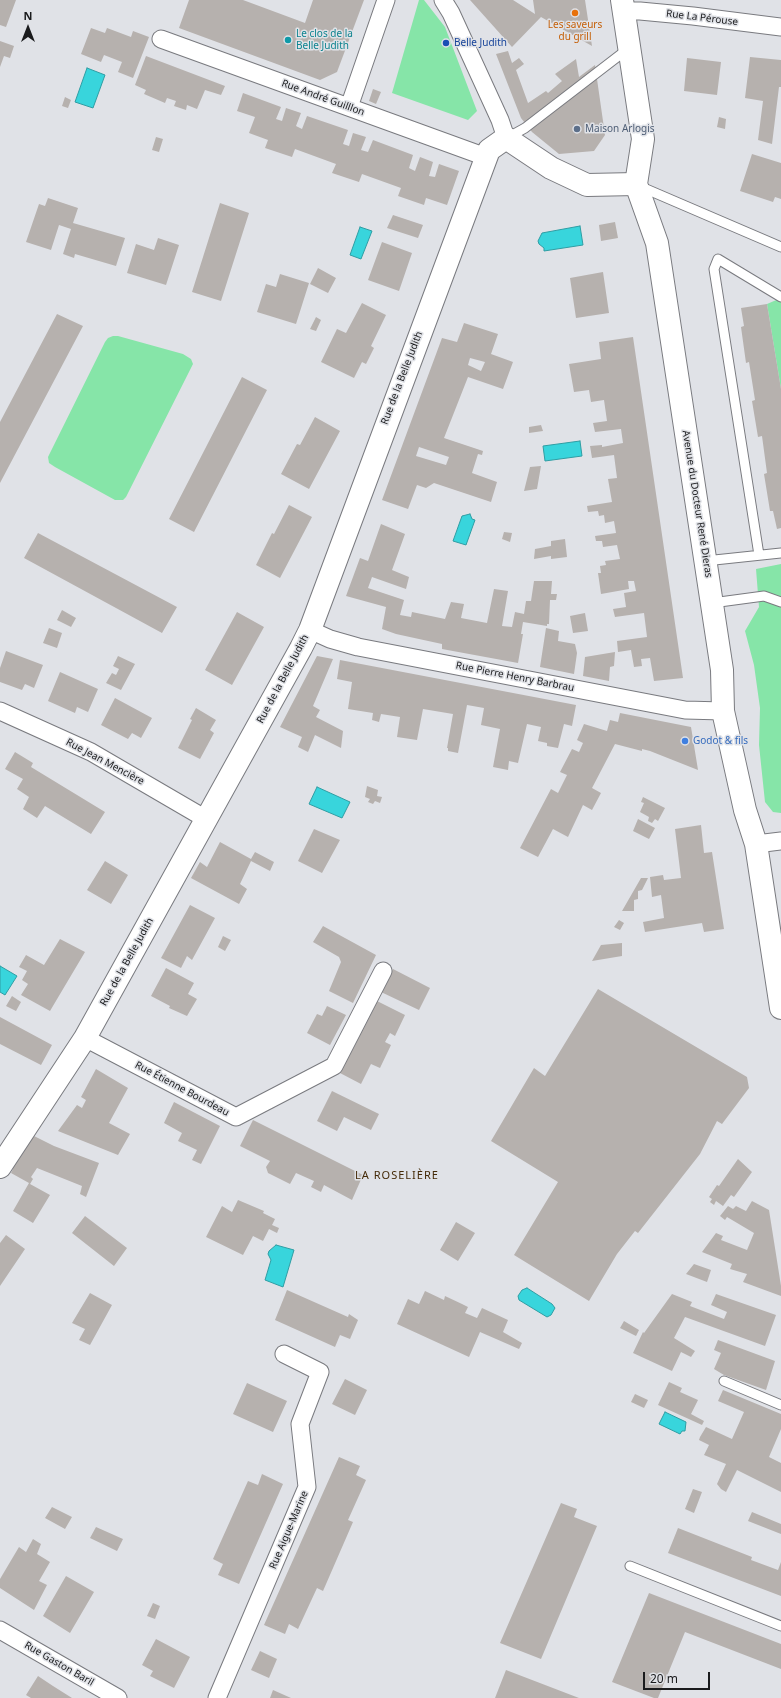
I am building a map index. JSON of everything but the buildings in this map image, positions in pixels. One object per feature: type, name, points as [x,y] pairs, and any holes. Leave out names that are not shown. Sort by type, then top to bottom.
[{"type":"street","points":[[349,107],[386,0]]},
{"type":"street","points":[[443,0],[451,13],[500,120],[506,138],[551,168],[587,185],[636,184]]},
{"type":"street","name":"Rue La Pérouse","points":[[623,5],[640,11],[781,27]]},
{"type":"street","name":"Avenue du Docteur René Dieras","points":[[623,5],[643,139],[636,184],[657,243],[722,670],[723,711],[745,810],[756,844],[781,1008]]},
{"type":"street","name":"Rue André Guilllon","points":[[161,39],[486,157]]},
{"type":"street","name":"Rue de la Belle Judith","points":[[0,1168],[85,1038],[310,630],[486,157],[489,150],[506,138]]},
{"type":"street","name":"Rue Pierre Henry Barbrau","points":[[310,630],[330,639],[358,647],[685,710],[723,711]]},
{"type":"street","name":"Rue Jean Mencière","points":[[0,711],[91,752],[206,819]]},
{"type":"street","points":[[756,844],[781,841]]},
{"type":"street","name":"Rue Étienne Bourdeau","points":[[85,1038],[236,1117],[334,1066],[383,971]]},
{"type":"street","name":"Rue Aigue-Marine","points":[[217,1698],[307,1487],[300,1424],[320,1372],[284,1354]]},
{"type":"street","name":"Rue Gaston Baril","points":[[0,1630],[118,1698]]},
{"type":"lane","points":[[506,138],[525,128],[629,47]]},
{"type":"lane","points":[[636,184],[781,248]]},
{"type":"lane","points":[[759,555],[714,269],[718,259],[781,297]]},
{"type":"lane","points":[[705,561],[781,553]]},
{"type":"lane","points":[[712,603],[764,596],[781,602]]},
{"type":"lane","points":[[724,1381],[781,1405]]},
{"type":"lane","points":[[630,1566],[781,1626]]},
{"type":"green space","points":[[419,0],[424,0],[445,27],[477,111],[468,120],[392,93]]},
{"type":"green space","points":[[781,298],[781,389],[767,304]]},
{"type":"green space","points":[[118,336],[183,354],[191,359],[193,364],[126,497],[123,500],[115,500],[55,467],[49,463],[48,457],[105,342],[108,338]]},
{"type":"green space","points":[[781,564],[781,813],[773,812],[765,802],[759,745],[760,708],[754,665],[745,631],[759,607],[756,569]]},
{"type":"water","points":[[87,68],[105,75],[93,108],[75,102]]},
{"type":"water","points":[[580,226],[583,245],[544,251],[544,248],[539,244],[538,241],[542,233]]},
{"type":"water","points":[[360,227],[372,231],[361,259],[350,255]]},
{"type":"water","points":[[580,441],[582,456],[545,461],[543,446]]},
{"type":"water","points":[[470,514],[472,519],[475,520],[466,545],[453,541],[462,516]]},
{"type":"water","points":[[317,787],[350,802],[342,818],[309,804]]},
{"type":"water","points":[[0,966],[17,976],[5,995],[0,992]]},
{"type":"water","points":[[276,1245],[294,1250],[283,1287],[265,1280],[271,1260],[268,1254],[269,1251]]},
{"type":"water","points":[[527,1288],[552,1304],[555,1308],[551,1315],[547,1317],[519,1300],[518,1296],[522,1290]]},
{"type":"water","points":[[665,1412],[686,1422],[685,1431],[682,1431],[680,1434],[659,1424]]},
{"type":"place","name":"Les saveurs du grill","points":[[575,13]]},
{"type":"place","name":"Le clos de la Belle Judith","points":[[288,40]]},
{"type":"place","name":"Belle Judith","points":[[446,43]]},
{"type":"place","name":"Maison Arlogis","points":[[577,129]]},
{"type":"place","name":"Godot & fils","points":[[685,741]]},
{"type":"district","name":"LA ROSELIÈRE","points":[[397,1176]]}]
